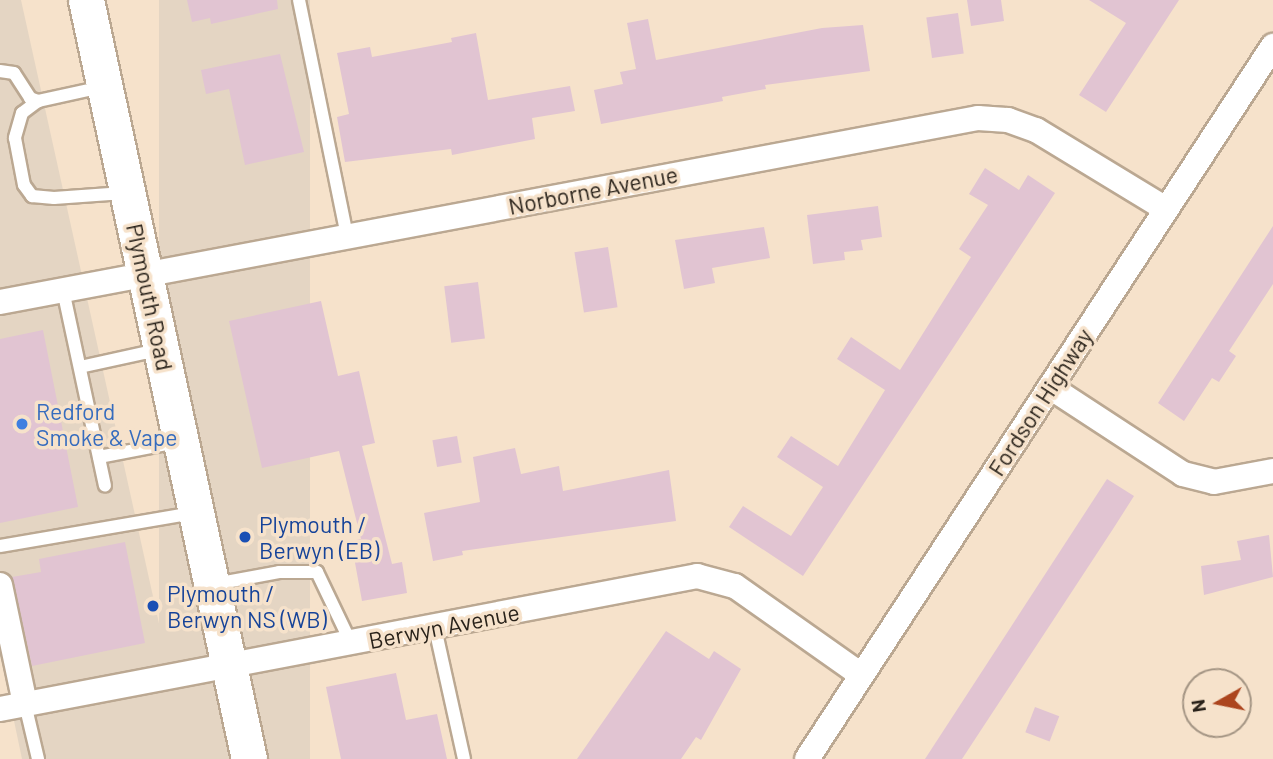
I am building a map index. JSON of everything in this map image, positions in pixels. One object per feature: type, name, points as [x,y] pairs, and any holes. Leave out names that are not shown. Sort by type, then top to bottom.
[{"type":"main road","name":"Plymouth Road","points":[[86,0],[249,759]]},
{"type":"street","name":"Fordson Highway","points":[[807,759],[1273,46]]},
{"type":"street","name":"Norborne Avenue","points":[[0,302],[978,118],[1007,120],[1036,130],[1166,209]]},
{"type":"street","points":[[1050,387],[1183,474],[1214,482],[1273,471]]},
{"type":"street","name":"Berwyn Avenue","points":[[0,709],[698,576],[735,586],[861,675]]},
{"type":"street","points":[[0,585],[25,704]]},
{"type":"lane","points":[[299,0],[347,236]]},
{"type":"lane","points":[[0,71],[14,73],[30,98],[38,101]]},
{"type":"lane","points":[[105,86],[38,101],[22,113],[15,138],[23,184],[33,196],[64,198],[128,193]]},
{"type":"lane","points":[[63,290],[105,486]]},
{"type":"lane","points":[[80,367],[161,350]]},
{"type":"lane","points":[[99,457],[181,441]]},
{"type":"lane","points":[[0,546],[196,513]]},
{"type":"lane","points":[[212,585],[279,572],[317,572],[351,643]]},
{"type":"lane","points":[[435,628],[464,759]]},
{"type":"lane","points":[[25,704],[38,759]]},
{"type":"shaded area","points":[[0,0],[21,0],[189,759],[22,759],[0,654]]},
{"type":"shaded area","points":[[159,0],[310,0],[310,759],[159,759]]},
{"type":"building","points":[[187,0],[277,0],[278,9],[211,24],[210,18],[192,22]]},
{"type":"building","points":[[967,0],[1001,0],[1004,21],[971,26]]},
{"type":"building","points":[[1089,0],[1179,0],[1106,112],[1079,95],[1126,23]]},
{"type":"building","points":[[958,13],[964,54],[932,58],[926,17]]},
{"type":"building","points":[[648,19],[656,60],[822,28],[863,25],[870,71],[765,85],[766,89],[722,97],[723,101],[601,124],[594,90],[623,84],[620,72],[636,69],[627,23]]},
{"type":"building","points":[[476,33],[488,100],[570,86],[575,111],[532,118],[535,139],[452,155],[451,149],[345,162],[337,117],[349,114],[337,53],[370,47],[372,57],[452,42],[451,38]]},
{"type":"building","points":[[280,54],[304,152],[245,165],[229,89],[206,94],[201,70]]},
{"type":"building","points":[[985,168],[1019,190],[1028,175],[1055,193],[803,576],[729,527],[743,506],[791,536],[823,487],[777,457],[791,436],[838,466],[885,390],[837,359],[851,337],[900,370],[971,257],[959,249],[988,205],[969,194]]},
{"type":"building","points":[[878,206],[882,237],[861,240],[863,250],[844,252],[845,260],[813,264],[807,215]]},
{"type":"building","points":[[1273,226],[1273,284],[1229,351],[1236,356],[1219,382],[1212,378],[1184,421],[1158,403]]},
{"type":"building","points":[[764,227],[770,258],[712,268],[715,283],[684,289],[675,240]]},
{"type":"building","points":[[608,247],[618,307],[584,313],[574,252]]},
{"type":"building","points":[[478,282],[485,339],[451,343],[444,286]]},
{"type":"building","points":[[321,301],[338,376],[359,371],[375,443],[362,446],[392,564],[402,562],[407,593],[362,601],[351,541],[361,539],[339,451],[262,468],[229,321]]},
{"type":"building","points":[[43,330],[78,507],[0,523],[0,339]]},
{"type":"building","points":[[457,436],[462,463],[437,467],[432,440]]},
{"type":"building","points":[[515,448],[521,474],[559,466],[563,491],[669,470],[676,521],[462,551],[463,555],[433,561],[424,513],[480,502],[473,457]]},
{"type":"building","points":[[1107,479],[1134,496],[1113,529],[962,759],[925,759]]},
{"type":"building","points":[[1269,535],[1273,577],[1204,595],[1201,566],[1241,560],[1237,541]]},
{"type":"building","points":[[125,542],[145,643],[32,666],[12,577],[41,572],[39,559]]},
{"type":"building","points":[[666,631],[709,659],[714,651],[741,669],[701,740],[696,737],[681,759],[577,759]]},
{"type":"building","points":[[396,673],[406,720],[437,714],[447,759],[341,759],[326,687]]},
{"type":"building","points":[[1035,707],[1059,716],[1050,742],[1025,732]]},
{"type":"place","name":"Redford Smoke & Vape","points":[[22,424]]},
{"type":"place","name":"Plymouth / Berwyn (EB)","points":[[245,537]]},
{"type":"place","name":"Plymouth / Berwyn NS (WB)","points":[[153,606]]}]
